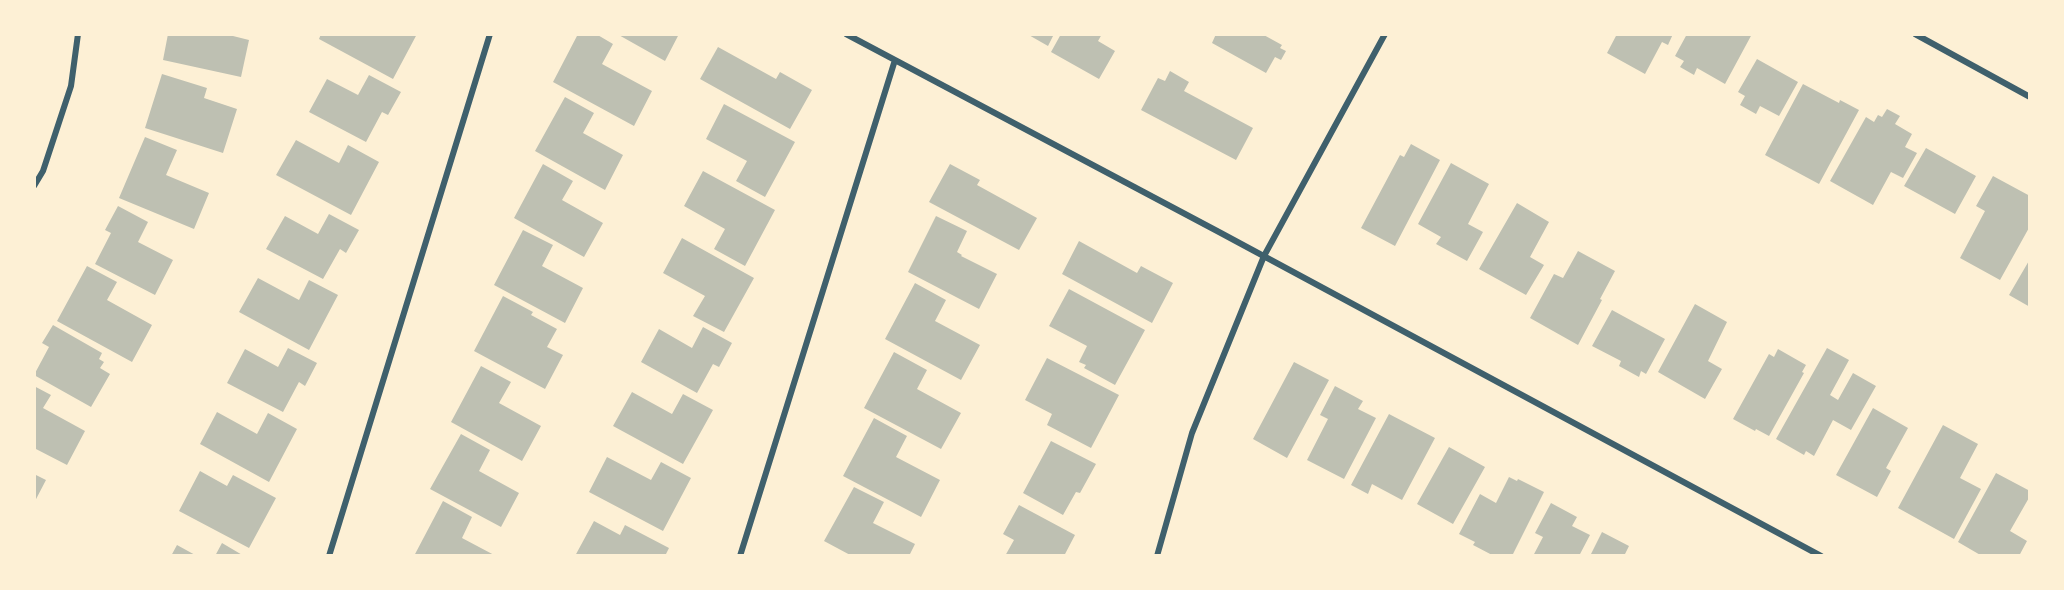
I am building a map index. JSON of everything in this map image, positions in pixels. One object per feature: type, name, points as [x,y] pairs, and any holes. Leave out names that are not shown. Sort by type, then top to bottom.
[{"type":"street","points":[[34,186],[43,171],[71,86],[78,34]]},
{"type":"street","points":[[329,555],[490,34]]},
{"type":"street","points":[[846,34],[1821,555]]},
{"type":"street","points":[[1157,555],[1192,433],[1264,256],[1385,34]]},
{"type":"street","points":[[1915,34],[2030,97]]},
{"type":"street","points":[[740,555],[895,60]]},
{"type":"building","points":[[168,34],[225,34],[249,40],[241,77],[163,60]]},
{"type":"building","points":[[321,34],[417,34],[393,79],[319,39]]},
{"type":"building","points":[[578,34],[596,34],[613,44],[602,64],[652,91],[634,126],[553,82]]},
{"type":"building","points":[[617,34],[679,34],[665,61]]},
{"type":"building","points":[[1027,34],[1054,34],[1048,46]]},
{"type":"building","points":[[1061,34],[1102,34],[1098,41],[1115,51],[1099,79],[1051,52]]},
{"type":"building","points":[[1216,34],[1262,34],[1282,45],[1280,48],[1286,51],[1281,60],[1275,57],[1266,73],[1212,43]]},
{"type":"building","points":[[1617,34],[1673,34],[1668,45],[1662,42],[1645,74],[1607,53]]},
{"type":"building","points":[[1687,34],[1752,34],[1725,84],[1697,68],[1694,75],[1680,67],[1684,61],[1675,56]]},
{"type":"building","points":[[718,47],[776,79],[780,72],[812,90],[790,129],[700,79]]},
{"type":"building","points":[[1757,59],[1798,82],[1779,116],[1760,106],[1756,114],[1740,105],[1745,96],[1738,92]]},
{"type":"building","points":[[1170,71],[1189,82],[1184,91],[1253,128],[1236,160],[1141,110],[1158,78],[1165,81]]},
{"type":"building","points":[[162,74],[207,88],[204,98],[237,109],[223,153],[145,128]]},
{"type":"building","points":[[369,75],[401,92],[388,115],[382,112],[366,142],[309,112],[327,79],[358,95]]},
{"type":"building","points":[[1803,84],[1839,103],[1840,100],[1859,110],[1819,184],[1765,155]]},
{"type":"building","points":[[565,97],[594,113],[583,133],[623,155],[605,190],[535,151]]},
{"type":"building","points":[[724,104],[795,142],[765,197],[736,181],[747,161],[706,139]]},
{"type":"building","points":[[1887,109],[1900,116],[1895,124],[1912,134],[1905,147],[1917,153],[1903,178],[1891,172],[1873,205],[1830,181],[1866,117],[1874,122],[1878,115],[1882,117]]},
{"type":"building","points":[[145,137],[177,150],[166,175],[209,193],[194,229],[119,198]]},
{"type":"building","points":[[296,140],[339,163],[348,145],[379,162],[351,215],[276,175]]},
{"type":"building","points":[[1411,144],[1440,160],[1395,246],[1361,228],[1400,155],[1404,157]]},
{"type":"building","points":[[1926,148],[1976,176],[1955,214],[1904,186]]},
{"type":"building","points":[[1451,163],[1489,184],[1468,224],[1483,232],[1467,261],[1436,244],[1441,237],[1418,224]]},
{"type":"building","points":[[543,164],[573,181],[562,200],[603,223],[584,257],[514,218]]},
{"type":"building","points":[[950,164],[980,180],[977,185],[1037,218],[1019,250],[929,202]]},
{"type":"building","points":[[703,171],[775,210],[745,266],[714,249],[725,229],[684,206]]},
{"type":"building","points":[[1993,176],[2030,196],[2030,226],[2000,280],[1960,258],[1985,211],[1976,206]]},
{"type":"building","points":[[1517,203],[1549,222],[1530,257],[1544,265],[1526,295],[1479,269]]},
{"type":"building","points":[[118,206],[148,222],[138,242],[173,260],[155,295],[95,264],[111,233],[105,230]]},
{"type":"building","points":[[329,214],[359,230],[346,253],[340,249],[323,279],[266,249],[285,216],[318,234]]},
{"type":"building","points":[[936,216],[967,231],[957,252],[961,256],[997,274],[979,309],[908,272]]},
{"type":"building","points":[[523,230],[553,245],[542,266],[583,288],[565,323],[494,285]]},
{"type":"building","points":[[682,238],[754,278],[724,332],[693,316],[705,296],[663,273]]},
{"type":"building","points":[[1079,241],[1137,273],[1141,266],[1173,283],[1152,323],[1062,274]]},
{"type":"building","points":[[1578,251],[1615,271],[1578,345],[1530,318],[1554,274],[1563,278]]},
{"type":"building","points":[[2030,259],[2030,307],[2009,295]]},
{"type":"building","points":[[87,266],[117,282],[107,300],[152,325],[132,362],[57,321]]},
{"type":"building","points":[[258,278],[299,300],[309,280],[338,295],[309,350],[239,312]]},
{"type":"building","points":[[915,283],[946,300],[935,321],[980,345],[961,380],[885,339]]},
{"type":"building","points":[[1069,289],[1145,330],[1115,385],[1084,368],[1086,365],[1079,362],[1087,346],[1049,326]]},
{"type":"building","points":[[503,296],[533,312],[531,315],[557,329],[547,347],[563,355],[545,389],[474,351]]},
{"type":"building","points":[[1695,304],[1727,322],[1708,361],[1722,369],[1705,399],[1658,372]]},
{"type":"building","points":[[1612,310],[1665,339],[1646,374],[1641,371],[1639,377],[1619,366],[1621,361],[1592,346]]},
{"type":"building","points":[[53,325],[102,353],[99,359],[104,362],[100,368],[110,374],[91,407],[34,375],[49,347],[42,343]]},
{"type":"building","points":[[703,327],[732,343],[719,367],[713,364],[697,393],[641,362],[659,329],[692,348]]},
{"type":"building","points":[[288,348],[317,363],[305,386],[299,382],[283,412],[227,383],[245,349],[278,367]]},
{"type":"building","points":[[1827,348],[1849,360],[1830,395],[1838,400],[1853,373],[1876,386],[1851,430],[1833,420],[1814,456],[1806,451],[1804,455],[1776,439]]},
{"type":"building","points":[[1778,349],[1806,365],[1802,372],[1804,373],[1769,436],[1733,419],[1769,354],[1774,357]]},
{"type":"building","points":[[894,352],[927,370],[917,389],[961,413],[941,449],[864,408]]},
{"type":"building","points":[[1047,358],[1119,395],[1091,448],[1047,425],[1052,414],[1025,400]]},
{"type":"building","points":[[1294,362],[1329,380],[1287,458],[1253,439]]},
{"type":"building","points":[[481,366],[511,382],[499,403],[541,426],[522,461],[451,422]]},
{"type":"building","points":[[34,386],[51,395],[43,408],[85,431],[67,465],[34,448]]},
{"type":"building","points":[[1335,386],[1363,401],[1358,409],[1376,418],[1344,479],[1307,460],[1328,419],[1320,415]]},
{"type":"building","points":[[632,392],[672,414],[683,394],[713,410],[683,464],[613,426]]},
{"type":"building","points":[[1873,408],[1908,428],[1886,468],[1891,471],[1877,497],[1836,475]]},
{"type":"building","points":[[217,412],[257,434],[268,413],[297,429],[269,482],[200,444]]},
{"type":"building","points":[[1389,414],[1435,438],[1402,500],[1372,484],[1368,494],[1351,485]]},
{"type":"building","points":[[874,418],[907,436],[896,457],[940,480],[921,517],[843,476]]},
{"type":"building","points":[[1943,425],[1978,444],[1960,478],[1981,489],[1954,539],[1898,508]]},
{"type":"building","points":[[461,434],[490,450],[479,471],[519,493],[501,527],[430,489]]},
{"type":"building","points":[[1051,441],[1096,464],[1080,493],[1076,492],[1063,515],[1023,493]]},
{"type":"building","points":[[1449,447],[1485,467],[1453,524],[1417,504]]},
{"type":"building","points":[[607,457],[651,480],[661,462],[691,478],[663,531],[589,492]]},
{"type":"building","points":[[200,471],[227,486],[233,475],[276,498],[249,548],[179,511]]},
{"type":"building","points":[[1996,473],[2030,491],[2030,496],[2010,531],[2027,541],[2019,556],[1982,556],[1958,542]]},
{"type":"building","points":[[34,474],[46,480],[34,503]]},
{"type":"building","points":[[1509,477],[1544,492],[1512,556],[1494,556],[1473,545],[1475,542],[1459,534],[1480,494],[1496,503]]},
{"type":"building","points":[[854,487],[884,502],[873,523],[915,544],[909,556],[852,556],[824,541]]},
{"type":"building","points":[[443,501],[472,517],[462,538],[496,556],[414,556]]},
{"type":"building","points":[[1551,503],[1577,517],[1572,526],[1590,535],[1579,556],[1533,556],[1543,537],[1535,533]]},
{"type":"building","points":[[1019,505],[1075,535],[1064,556],[1005,556],[1014,540],[1003,534]]},
{"type":"building","points":[[594,521],[620,535],[625,525],[669,548],[665,556],[575,556]]},
{"type":"building","points":[[1602,532],[1629,546],[1624,556],[1590,556]]},
{"type":"building","points":[[222,543],[244,556],[215,556]]},
{"type":"building","points":[[177,545],[197,556],[171,556]]}]
